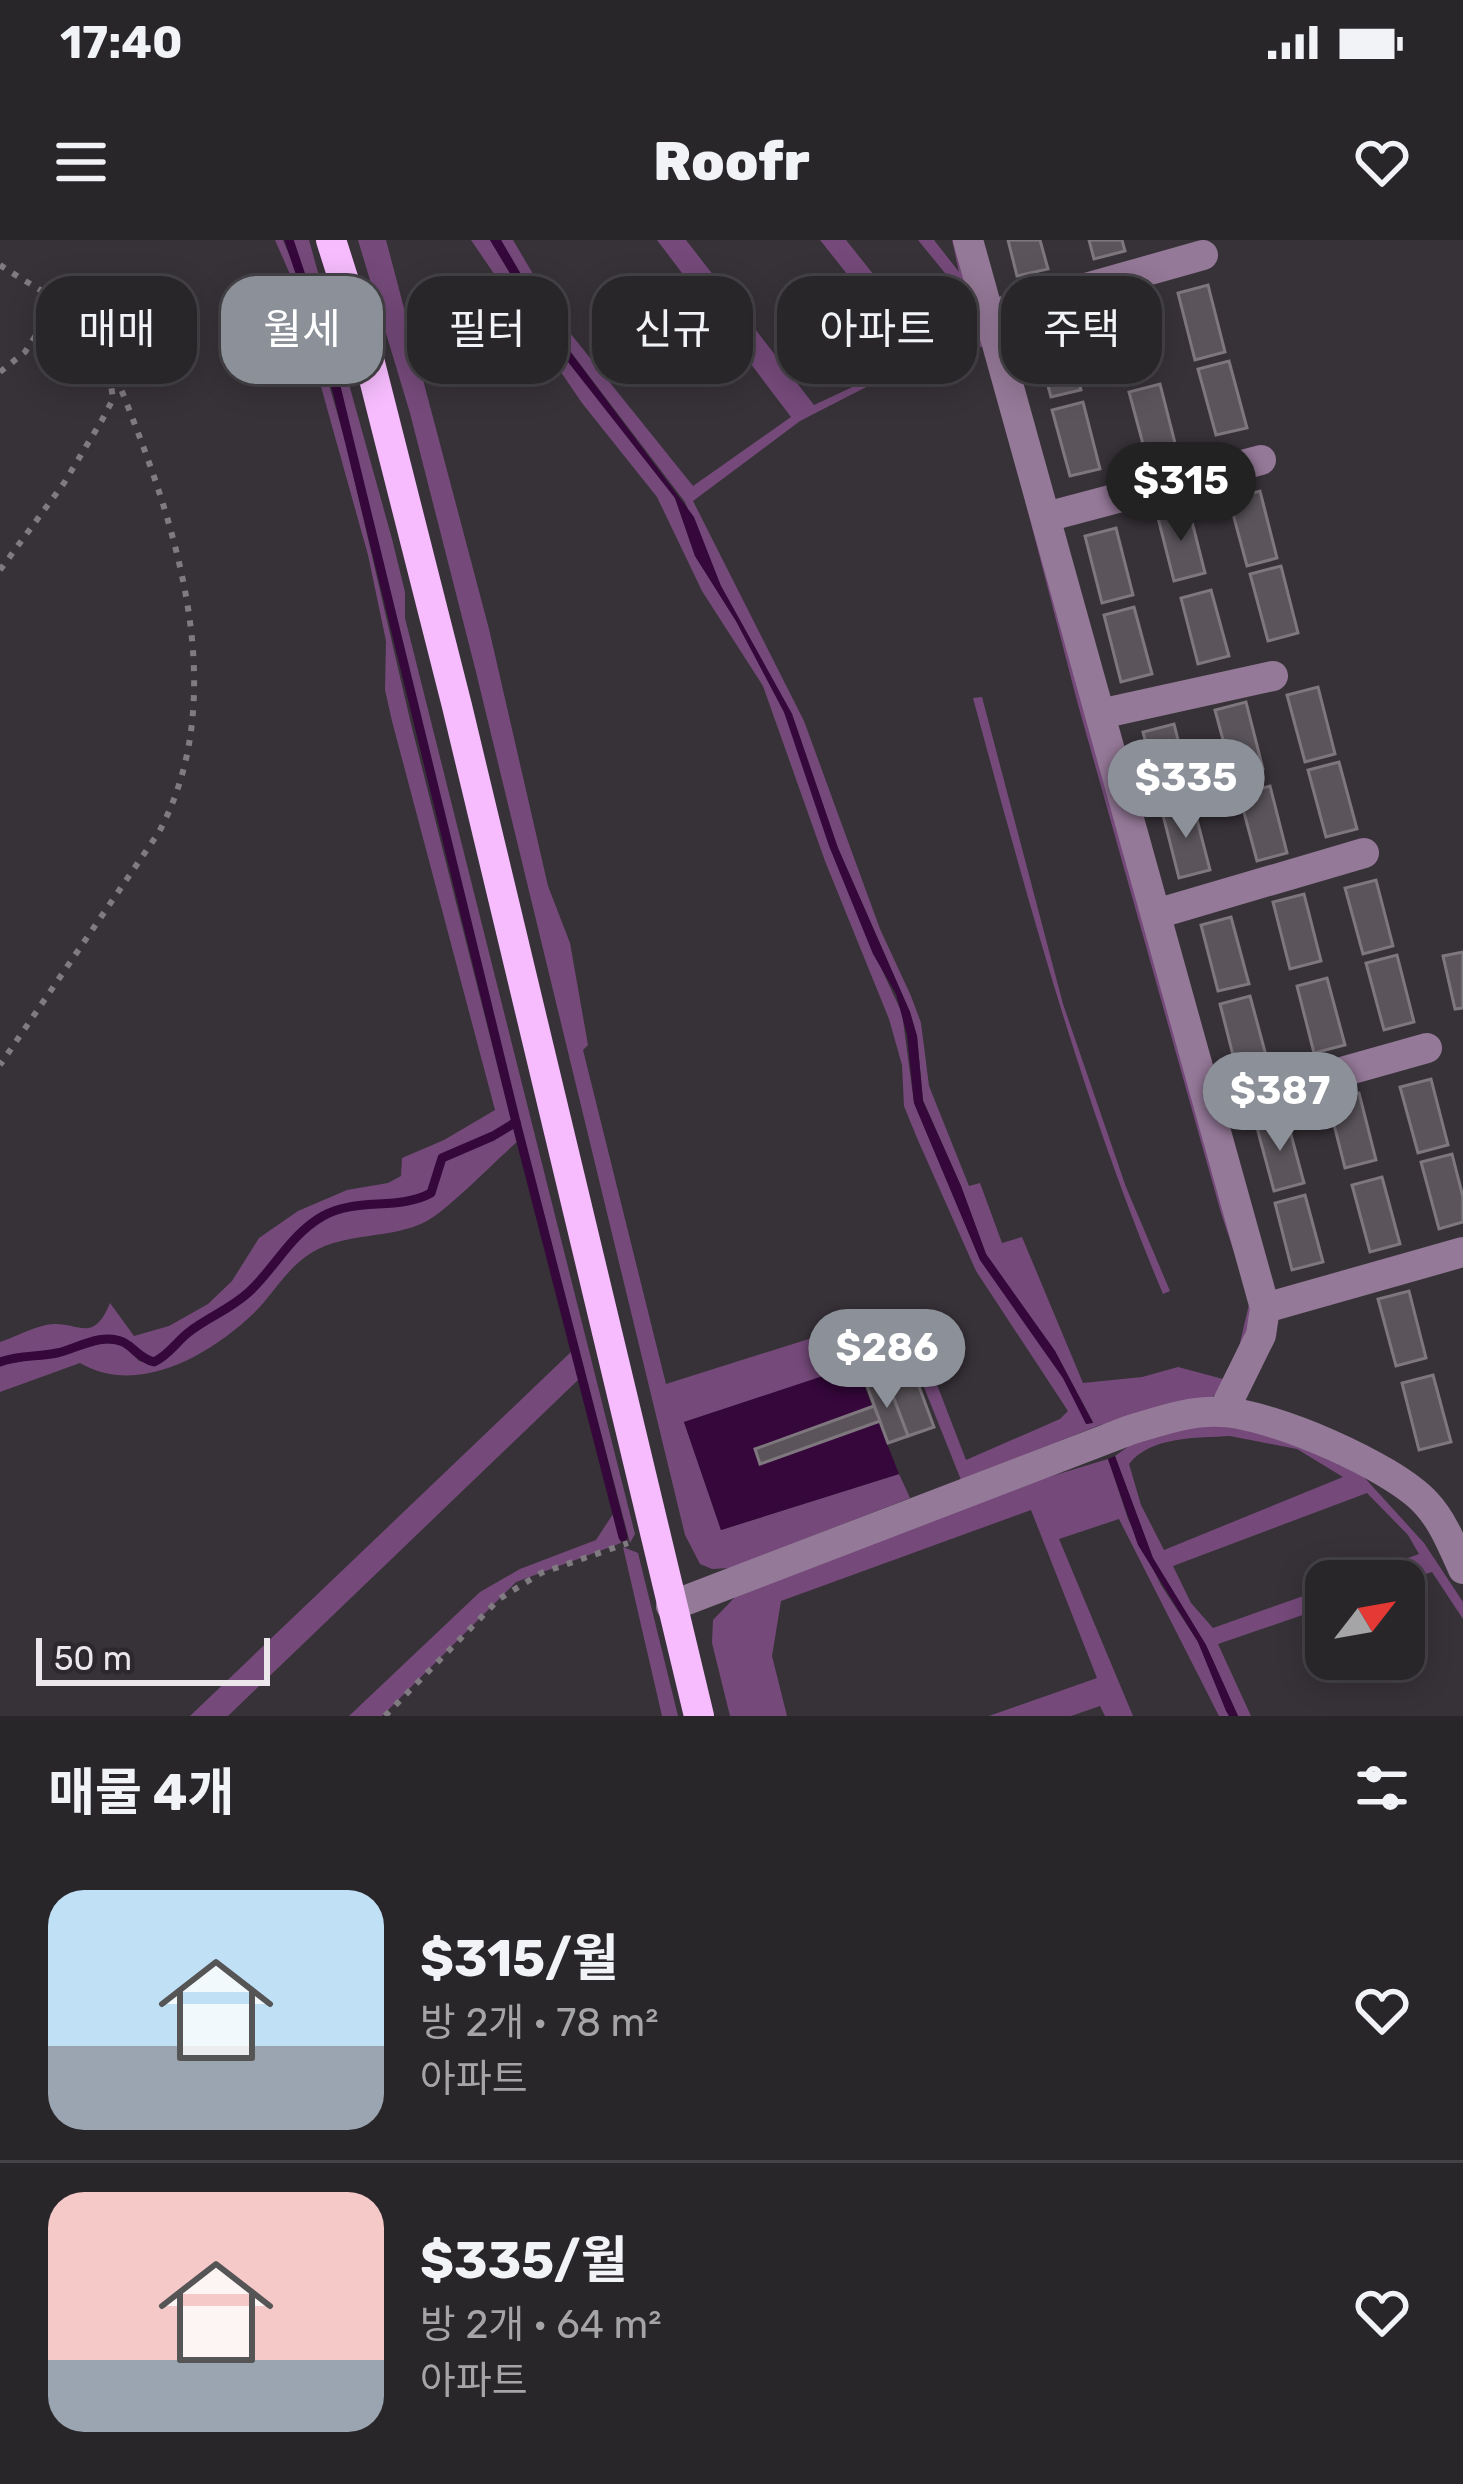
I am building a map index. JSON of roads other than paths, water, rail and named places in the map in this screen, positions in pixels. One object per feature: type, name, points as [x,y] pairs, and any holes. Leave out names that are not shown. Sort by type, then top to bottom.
[{"type":"main road","points":[[331,240],[370,364],[457,706],[699,1716]]},
{"type":"street","points":[[968,240],[1265,1308],[1261,1335],[1223,1412]]},
{"type":"street","points":[[990,316],[1203,255]]},
{"type":"street","points":[[1046,517],[1261,460]]},
{"type":"street","points":[[1100,714],[1273,676]]},
{"type":"street","points":[[1156,914],[1364,853]]},
{"type":"street","points":[[1210,1109],[1427,1048]]},
{"type":"street","points":[[1265,1308],[1463,1252]]},
{"type":"street","points":[[671,1606],[1130,1430],[1173,1417],[1223,1412],[1271,1422],[1337,1449],[1450,1512],[1463,1569]]},
{"type":"waterway","points":[[289,240],[330,362],[623,1537]]},
{"type":"waterway","points":[[0,1362],[106,1339],[123,1342],[154,1362],[244,1296],[312,1223],[336,1210],[405,1202],[431,1193],[442,1158],[516,1122]]}]
